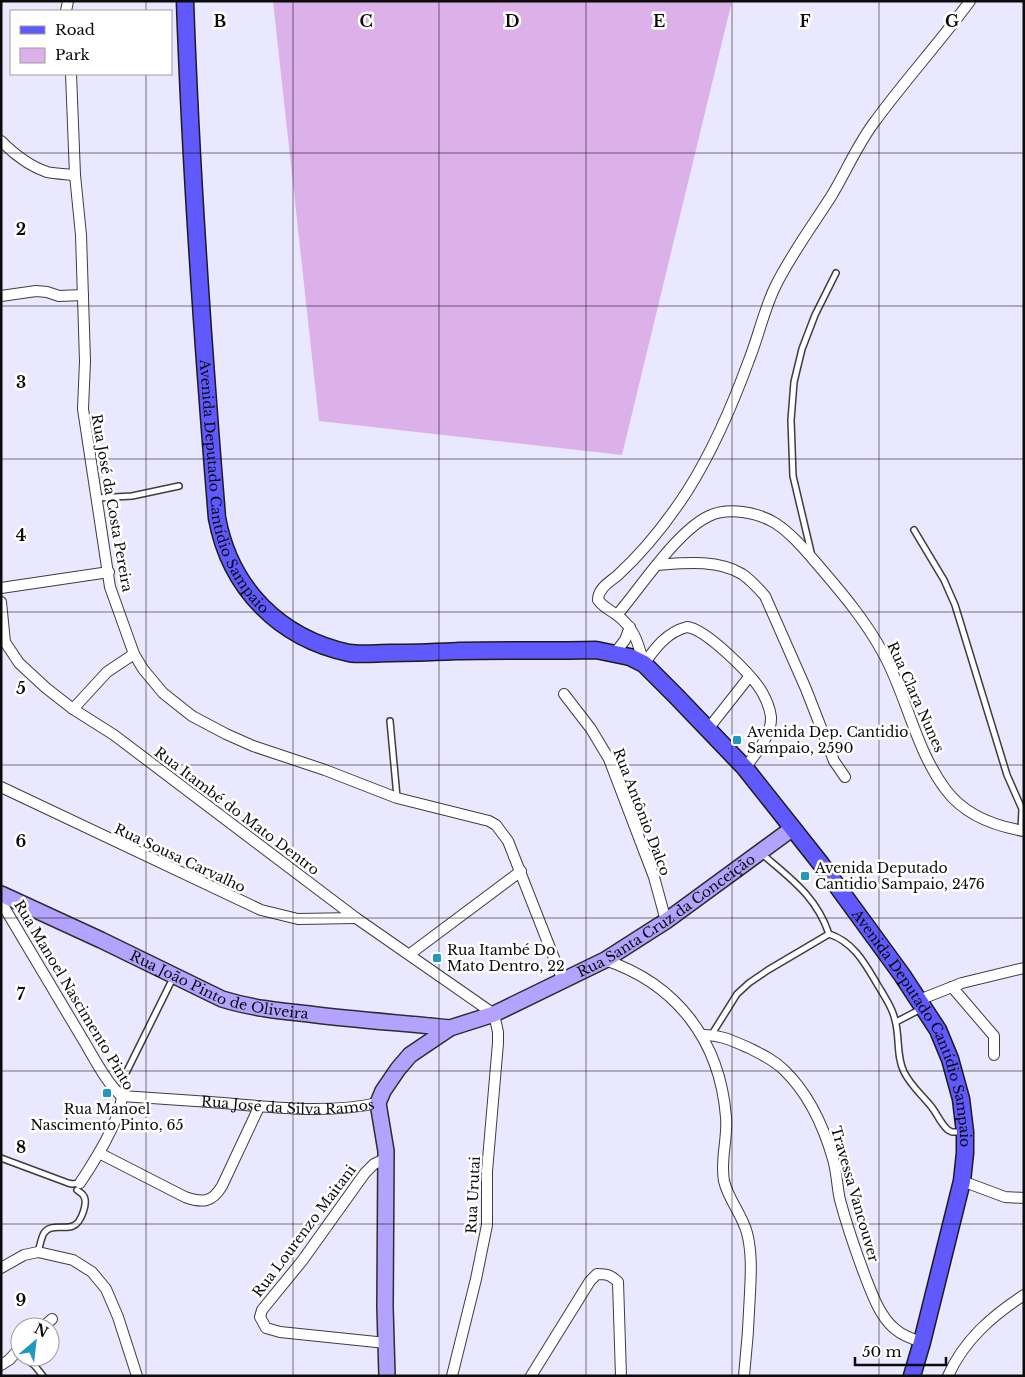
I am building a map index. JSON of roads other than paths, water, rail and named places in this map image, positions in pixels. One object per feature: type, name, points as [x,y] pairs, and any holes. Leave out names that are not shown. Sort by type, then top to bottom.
[{"type":"main road","name":"Avenida Deputado Cantídio Sampaio","points":[[185,1],[189,119],[198,265],[217,518],[227,554],[248,591],[270,616],[309,639],[350,653],[596,650],[630,657],[644,664],[745,768],[794,828],[922,1004],[938,1030],[950,1059],[961,1099],[965,1132],[962,1181],[912,1376]]},
{"type":"street","name":"Avenida Deputado Cantídio Sampaio","points":[[644,664],[635,634],[630,627],[598,600],[601,590],[655,536],[673,514],[727,416],[776,286],[797,247],[833,193],[862,138],[970,1]]},
{"type":"street","name":"Rua José da Costa Pereira","points":[[71,75],[83,295],[85,361],[83,409],[113,596],[134,654],[142,669],[163,693],[192,716],[253,746],[325,770],[397,798],[490,821],[508,841],[563,981]]},
{"type":"street","points":[[1,141],[10,150],[32,165],[47,172],[75,174]]},
{"type":"street","points":[[1,296],[36,291],[59,296],[83,295]]},
{"type":"street","name":"Rua Clara Nunes","points":[[617,615],[657,566],[696,524],[719,512],[750,513],[774,522],[790,535],[812,558],[852,605],[884,654],[926,755],[938,779],[947,791],[960,804],[983,819],[995,825],[1022,831]]},
{"type":"street","points":[[657,566],[711,564],[742,574],[756,586],[768,604],[806,689],[834,761],[844,777]]},
{"type":"street","points":[[1,588],[108,572]]},
{"type":"street","name":"Rua Itambé do Mato Dentro","points":[[1,602],[5,642],[12,654],[46,688],[73,709],[114,735],[356,918],[494,1014]]},
{"type":"street","points":[[615,653],[626,640],[630,627]]},
{"type":"street","points":[[644,664],[657,644],[682,629],[692,628],[701,632],[716,644],[749,677],[761,691],[768,704],[771,718],[769,730],[762,745],[745,768]]},
{"type":"street","points":[[73,709],[107,672],[134,654]]},
{"type":"street","points":[[708,729],[749,677]]},
{"type":"street","name":"Rua Antônio Dalco","points":[[564,694],[592,730],[609,759],[654,877],[666,921]]},
{"type":"street","name":"Rua Sousa Carvalho","points":[[1,787],[261,910],[298,919],[356,918]]},
{"type":"street","name":"Rua Santa Cruz da Conceição","points":[[450,1028],[494,1014],[605,960],[666,921],[794,828]]},
{"type":"street","points":[[410,954],[521,871]]},
{"type":"street","name":"Rua João Pinto de Oliveira","points":[[1,894],[174,975],[222,1000],[246,1006],[331,1017],[450,1028]]},
{"type":"street","name":"Rua Manoel Nascimento Pinto","points":[[1,902],[91,1053],[117,1093],[122,1096],[120,1108],[99,1154],[79,1186]]},
{"type":"street","points":[[605,960],[631,970],[659,988],[707,1034],[725,1104],[727,1134],[723,1172],[724,1182],[744,1224],[749,1244],[751,1267],[744,1376]]},
{"type":"street","points":[[922,1004],[952,987],[1010,970],[1024,968]]},
{"type":"street","points":[[952,987],[994,1036],[994,1055]]},
{"type":"street","name":"Rua Urutai","points":[[452,1376],[475,1286],[487,1225],[487,1171],[498,1043],[498,1032],[494,1014]]},
{"type":"street","name":"Rua José da Silva Ramos","points":[[122,1096],[259,1107],[322,1109],[377,1104],[387,1084],[407,1058],[450,1028]]},
{"type":"street","name":"Travessa Vancouver","points":[[707,1034],[727,1038],[762,1054],[784,1069],[798,1086],[826,1138],[833,1159],[838,1192],[845,1218],[860,1264],[875,1299],[883,1315],[893,1328],[904,1336],[922,1342]]},
{"type":"street","points":[[377,1104],[386,1151],[387,1376]]},
{"type":"street","points":[[99,1154],[185,1197],[195,1200],[208,1200],[222,1186],[259,1107]]},
{"type":"street","name":"Rua Lourenzo Maitani","points":[[385,1160],[374,1164],[365,1173],[302,1261],[262,1310],[260,1317],[266,1328],[280,1332],[386,1343]]},
{"type":"street","points":[[962,1181],[1005,1197],[1024,1198]]},
{"type":"street","points":[[1,1268],[24,1255],[38,1252],[73,1260],[92,1272],[106,1289],[118,1317],[138,1376]]},
{"type":"street","points":[[531,1376],[590,1281],[597,1274],[612,1276],[618,1282],[621,1376]]},
{"type":"street","points":[[948,1376],[971,1338],[998,1313],[1024,1295]]},
{"type":"lane","points":[[812,558],[794,476],[792,400],[794,382],[802,349],[815,315],[836,273]]},
{"type":"lane","points":[[97,498],[132,496],[179,486]]},
{"type":"lane","points":[[914,530],[944,580],[955,605],[1007,775],[1022,810],[1022,831]]},
{"type":"lane","points":[[390,721],[397,798]]},
{"type":"lane","points":[[760,853],[797,884],[813,901],[823,917],[830,934],[851,947],[862,958],[889,1004],[896,1022],[898,1049],[902,1068],[913,1087],[948,1130],[952,1132],[965,1132]]},
{"type":"lane","points":[[707,1034],[737,994],[749,983],[830,934]]},
{"type":"lane","points":[[122,1096],[125,1076],[174,975]]},
{"type":"lane","points":[[896,1022],[922,1004]]},
{"type":"lane","points":[[1,1158],[79,1186],[84,1195],[85,1205],[79,1222],[74,1226],[50,1228],[44,1233],[38,1252]]},
{"type":"place","name":"Avenida Dep. Cantidio Sampaio, 2590","points":[[737,740]]},
{"type":"place","name":"Avenida Deputado Cantidio Sampaio, 2476","points":[[805,876]]},
{"type":"place","name":"Rua Itambé Do Mato Dentro, 22","points":[[437,958]]},
{"type":"place","name":"Rua Manoel Nascimento Pinto, 65","points":[[107,1093]]}]
